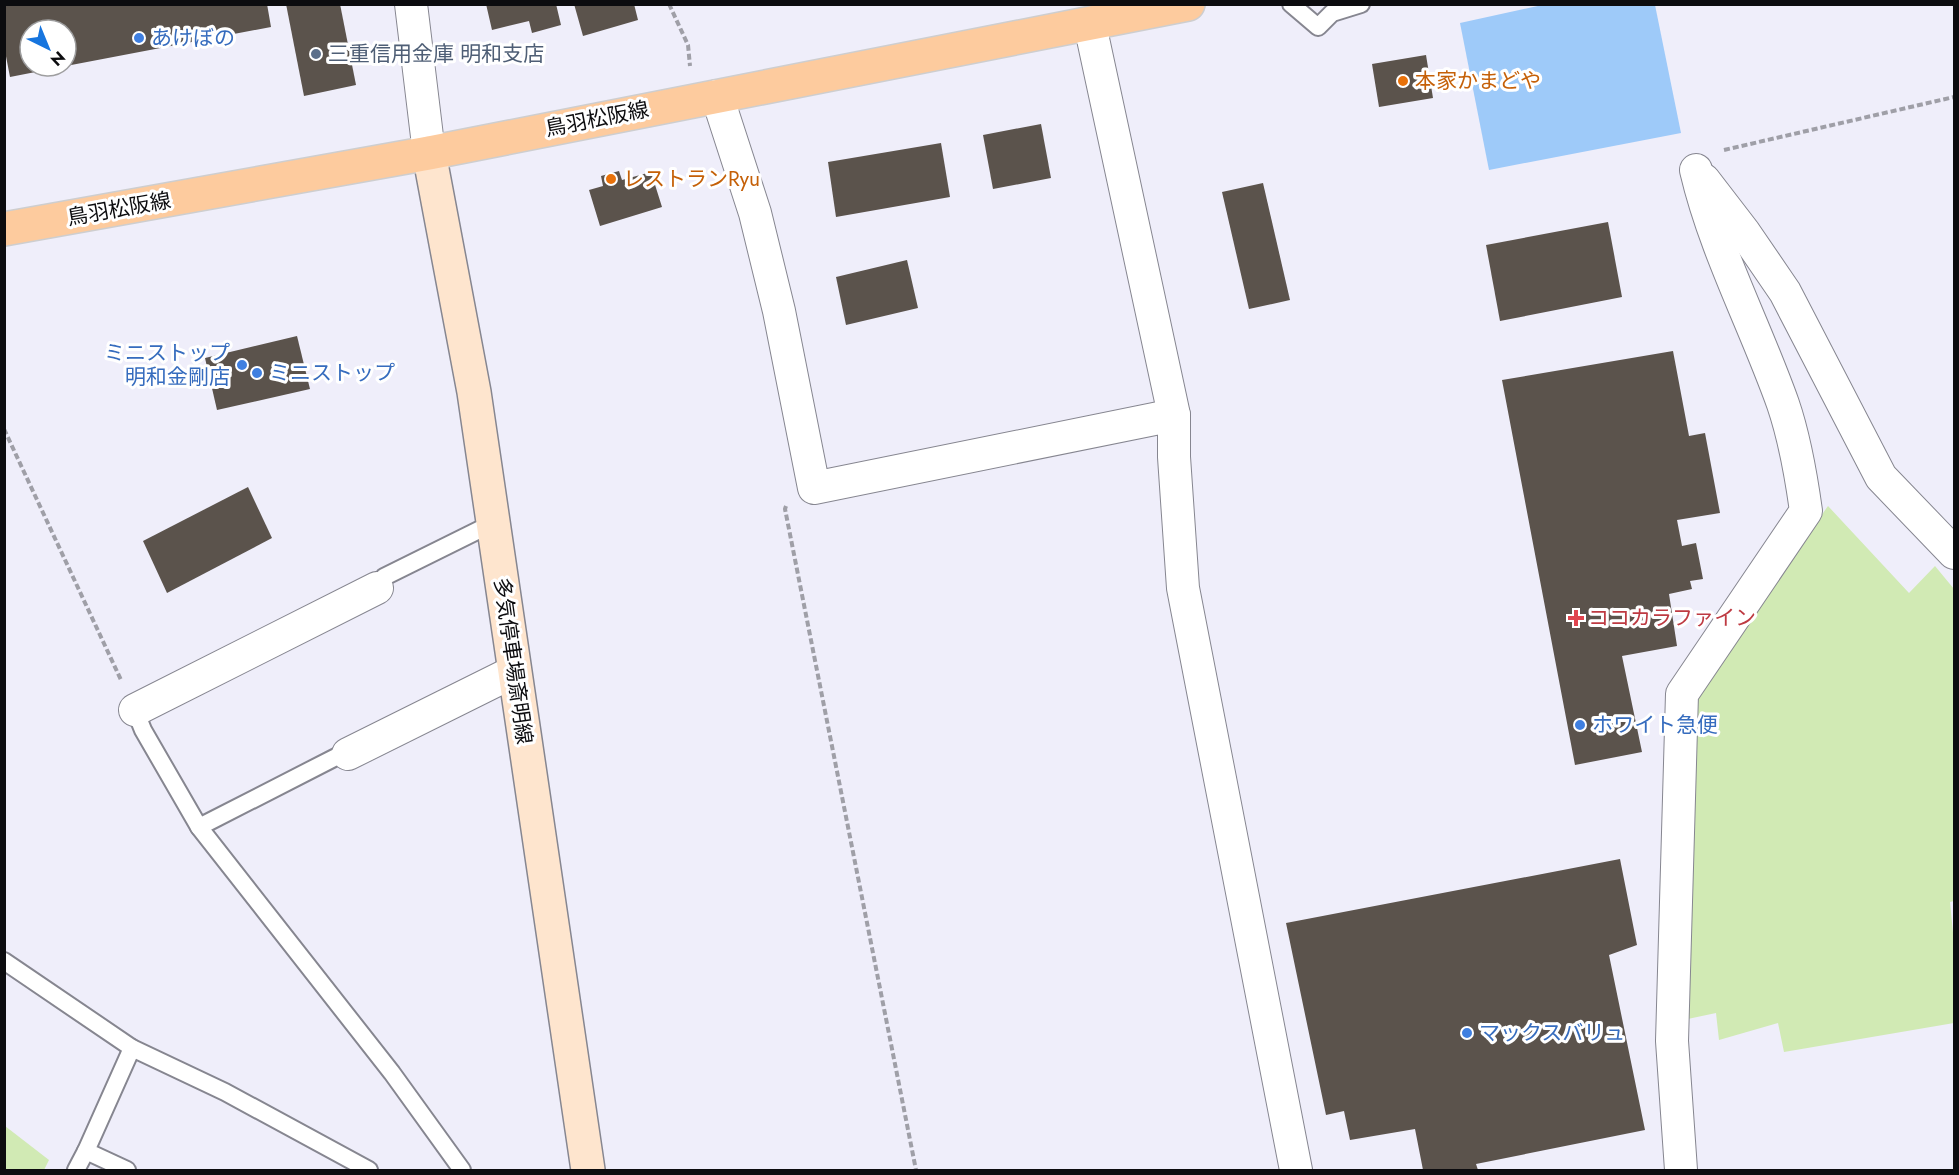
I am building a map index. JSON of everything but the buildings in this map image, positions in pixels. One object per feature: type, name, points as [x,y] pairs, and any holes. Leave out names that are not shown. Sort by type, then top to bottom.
[{"type":"main road","name":"鳥羽松阪線","points":[[4,230],[429,153],[705,98],[1088,15],[1188,4]]},
{"type":"main road","name":"多気停車場斎明線","points":[[429,153],[474,392],[588,1170]]},
{"type":"street","points":[[411,4],[429,153]]},
{"type":"street","points":[[1088,15],[1174,415],[1174,457],[1183,588],[1296,1170]]},
{"type":"street","points":[[705,98],[755,213],[779,311],[814,488],[1174,415]]},
{"type":"street","points":[[1696,170],[1744,232],[1785,292],[1881,477],[1954,554]]},
{"type":"street","points":[[1681,1170],[1672,1041],[1682,694],[1806,511],[1801,470],[1783,405],[1707,215],[1696,170]]},
{"type":"street","points":[[135,710],[377,588]]},
{"type":"street","points":[[348,754],[515,671]]},
{"type":"lane","points":[[1291,4],[1318,27],[1332,13],[1361,4]]},
{"type":"lane","points":[[377,588],[384,577],[493,523]]},
{"type":"lane","points":[[135,710],[143,730],[199,827],[378,1054],[462,1170]]},
{"type":"lane","points":[[199,827],[336,757],[348,754]]},
{"type":"lane","points":[[4,961],[132,1048],[225,1092],[369,1170]]},
{"type":"lane","points":[[76,1170],[132,1048]]},
{"type":"lane","points":[[86,1150],[128,1170]]},
{"type":"path","points":[[669,4],[688,45],[705,98]]},
{"type":"path","points":[[1696,170],[1705,159],[1718,151],[1954,97]]},
{"type":"path","points":[[4,429],[135,710]]},
{"type":"path","points":[[809,463],[784,509],[916,1170]]},
{"type":"green space","points":[[1828,506],[1909,593],[1935,566],[1954,589],[1954,901],[1950,902],[1954,943],[1954,1023],[1784,1052],[1778,1023],[1719,1040],[1716,1013],[1683,1020],[1691,700]]},
{"type":"green space","points":[[5,1126],[49,1160],[44,1170],[5,1170]]},
{"type":"water","points":[[1547,4],[1655,5],[1681,133],[1489,170],[1460,23]]},
{"type":"place","name":"あけぼの","points":[[139,38]]},
{"type":"place","name":"三重信用金庫 明和支店","points":[[316,54]]},
{"type":"place","name":"本家かまどや","points":[[1403,81]]},
{"type":"place","name":"レストランRyu","points":[[611,179]]},
{"type":"place","name":"ミニストップ 明和金剛店","points":[[242,365]]},
{"type":"place","name":"ミニストップ","points":[[257,373]]},
{"type":"place","name":"ココカラファイン","points":[[1576,618]]},
{"type":"place","name":"ホワイト急便","points":[[1580,725]]},
{"type":"place","name":"マックスバリュ","points":[[1467,1033]]}]
